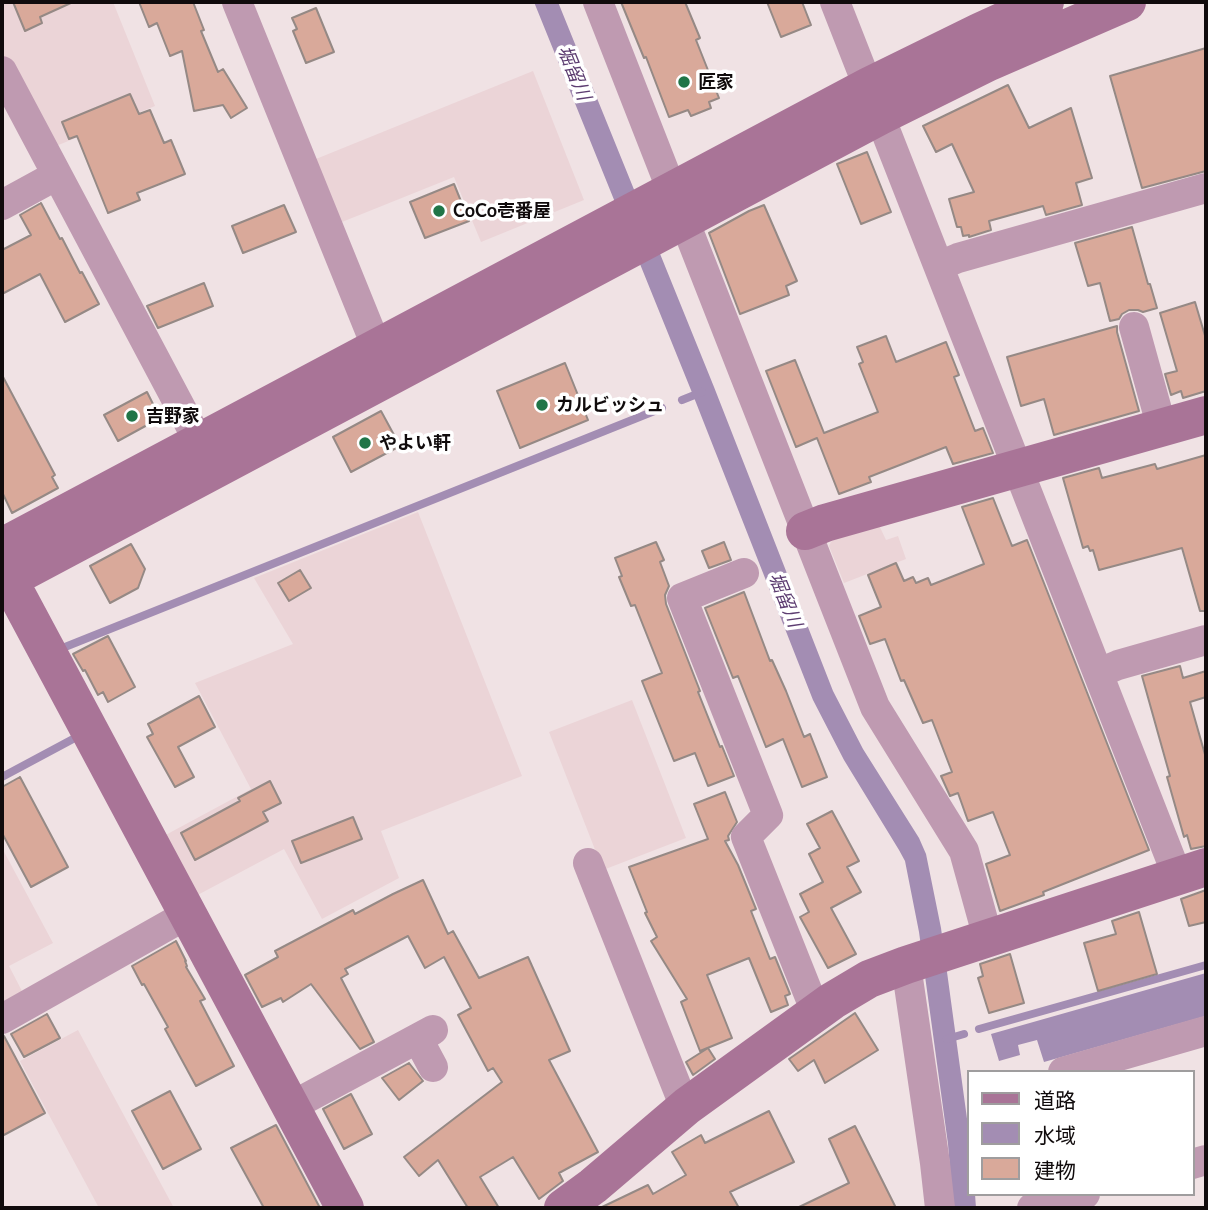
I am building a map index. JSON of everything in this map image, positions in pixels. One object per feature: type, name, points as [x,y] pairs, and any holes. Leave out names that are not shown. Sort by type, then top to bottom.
[{"type":"street","points":[[237,2],[377,348]]},
{"type":"street","points":[[598,2],[669,210],[805,531],[875,707],[964,851],[972,944]]},
{"type":"street","points":[[563,1208],[687,1106],[819,1011],[869,979],[1192,871],[1099,673],[835,2]]},
{"type":"street","points":[[3,569],[874,101],[979,32],[1045,2]]},
{"type":"street","points":[[874,101],[1011,52],[1127,2]]},
{"type":"street","points":[[2,71],[199,442]]},
{"type":"street","points":[[2,205],[57,175]]},
{"type":"street","points":[[939,266],[958,258],[1206,188]]},
{"type":"street","points":[[3,569],[199,442],[377,348],[614,239]]},
{"type":"street","points":[[1134,327],[1162,428]]},
{"type":"street","points":[[805,531],[825,523],[1206,415]]},
{"type":"street","points":[[3,569],[345,1208]]},
{"type":"street","points":[[744,573],[682,598],[768,814],[746,837],[811,1000],[819,1011]]},
{"type":"street","points":[[1099,673],[1206,640]]},
{"type":"street","points":[[588,863],[680,1095],[687,1106]]},
{"type":"street","points":[[2,1018],[188,914]]},
{"type":"street","points":[[910,964],[940,1208]]},
{"type":"street","points":[[1070,1070],[1206,1031]]},
{"type":"street","points":[[290,1107],[425,1035],[433,1067]]},
{"type":"street","points":[[1032,1208],[1077,1196]]},
{"type":"shaded area","points":[[2,2],[113,2],[155,106],[51,148],[2,55]]},
{"type":"shaded area","points":[[533,71],[584,200],[481,242],[454,177],[337,224],[311,161]]},
{"type":"shaded area","points":[[418,512],[522,776],[381,831],[399,878],[322,919],[284,849],[192,898],[160,838],[251,789],[195,683],[293,644],[254,578]]},
{"type":"shaded area","points":[[878,523],[886,540],[898,536],[906,559],[844,583],[829,546],[835,534]]},
{"type":"shaded area","points":[[632,700],[686,838],[603,870],[549,732]]},
{"type":"shaded area","points":[[2,848],[53,943],[9,966],[24,995],[2,1008]]},
{"type":"shaded area","points":[[78,1030],[174,1208],[99,1208],[20,1061]]},
{"type":"water","name":"堀留川","points":[[534,2],[558,2],[714,387],[833,691],[863,749],[919,838],[926,854],[941,928],[967,1119],[967,1196],[975,1196],[976,1208],[953,1208],[948,1144],[919,932],[905,861],[844,760],[813,700]]},
{"type":"water","points":[[1206,973],[1206,1016],[1044,1062],[1037,1040],[1018,1045],[1020,1055],[999,1061],[991,1034]]},
{"type":"building","points":[[13,2],[73,2],[40,17],[42,23],[25,31]]},
{"type":"building","points":[[139,2],[193,2],[204,30],[201,31],[218,72],[223,69],[247,108],[231,118],[223,105],[194,111],[182,51],[170,56],[157,23],[149,27]]},
{"type":"building","points":[[621,2],[685,2],[700,38],[696,40],[719,98],[709,102],[711,108],[691,116],[688,110],[669,117]]},
{"type":"building","points":[[767,2],[802,2],[811,25],[781,37]]},
{"type":"building","points":[[316,8],[334,52],[306,63],[293,31],[297,29],[292,18]]},
{"type":"building","points":[[1206,48],[1206,171],[1142,188],[1110,76]]},
{"type":"building","points":[[1008,85],[1029,128],[1071,108],[1092,178],[1076,183],[1082,205],[1046,215],[1043,206],[989,221],[991,230],[969,237],[963,236],[961,227],[957,227],[949,199],[974,192],[952,144],[936,152],[923,126]]},
{"type":"building","points":[[130,94],[139,114],[150,110],[164,143],[171,140],[185,174],[137,193],[140,200],[108,213],[77,136],[69,139],[62,122]]},
{"type":"building","points":[[867,152],[891,212],[861,224],[837,164]]},
{"type":"building","name":"CoCo壱番屋","points":[[454,184],[469,221],[425,238],[410,202]]},
{"type":"building","points":[[41,203],[99,304],[65,322],[40,274],[2,294],[2,250],[31,235],[20,215]]},
{"type":"building","points":[[284,205],[296,232],[243,253],[232,226]]},
{"type":"building","points":[[764,205],[797,281],[786,286],[789,295],[740,314],[709,233]]},
{"type":"building","points":[[1132,227],[1157,308],[1143,312],[1129,310],[1119,319],[1110,321],[1100,283],[1088,286],[1075,243]]},
{"type":"building","points":[[204,283],[213,306],[158,328],[147,306]]},
{"type":"building","points":[[1195,302],[1206,339],[1206,391],[1183,398],[1181,391],[1171,395],[1165,374],[1177,371],[1160,313]]},
{"type":"building","points":[[1117,326],[1139,411],[1054,435],[1044,399],[1021,406],[1007,357]]},
{"type":"building","points":[[886,336],[896,362],[946,342],[959,375],[954,377],[975,431],[983,428],[993,453],[953,464],[946,447],[869,477],[871,482],[839,494],[817,438],[796,447],[766,371],[795,360],[824,433],[878,412],[859,364],[863,362],[857,347]]},
{"type":"building","name":"カルビッシュ","points":[[565,363],[588,420],[520,448],[497,391]]},
{"type":"building","points":[[2,375],[55,475],[52,477],[58,488],[12,513],[2,492]]},
{"type":"building","name":"吉野家","points":[[147,392],[160,418],[118,441],[104,415]]},
{"type":"building","name":"やよい軒","points":[[381,411],[400,446],[351,472],[333,437]]},
{"type":"building","points":[[1206,455],[1206,611],[1200,611],[1182,548],[1099,570],[1093,550],[1090,551],[1088,546],[1083,548],[1063,478],[1099,468],[1102,478],[1155,464],[1157,469]]},
{"type":"building","points":[[993,498],[1012,546],[1027,540],[1149,850],[1000,911],[986,864],[1010,855],[993,812],[968,821],[958,793],[950,796],[941,776],[952,772],[932,720],[923,723],[904,680],[901,681],[885,639],[870,644],[859,616],[881,607],[868,575],[896,563],[904,581],[913,577],[916,583],[928,578],[931,585],[984,564],[962,507]]},
{"type":"building","points":[[656,542],[664,560],[660,562],[669,586],[665,595],[666,604],[700,691],[698,692],[734,776],[708,786],[695,753],[674,761],[642,681],[662,673],[635,605],[631,606],[619,577],[622,576],[615,558]]},
{"type":"building","points":[[724,542],[731,560],[709,568],[702,551]]},
{"type":"building","points":[[131,544],[145,569],[138,588],[110,603],[90,566]]},
{"type":"building","points":[[300,570],[311,588],[289,601],[278,583]]},
{"type":"building","points":[[744,592],[770,661],[772,660],[786,691],[804,737],[810,734],[827,777],[802,787],[783,739],[766,747],[738,676],[733,678],[705,608]]},
{"type":"building","points":[[108,636],[135,687],[108,702],[103,692],[98,695],[73,654]]},
{"type":"building","points":[[1180,666],[1183,678],[1206,671],[1206,697],[1190,702],[1206,758],[1206,846],[1191,849],[1187,835],[1184,837],[1167,777],[1170,776],[1142,676]]},
{"type":"building","points":[[199,696],[215,727],[178,747],[194,777],[175,787],[147,737],[153,734],[148,724]]},
{"type":"building","points":[[20,777],[68,867],[31,887],[2,833],[2,787]]},
{"type":"building","points":[[270,781],[281,803],[263,812],[268,821],[195,860],[181,833],[240,801],[238,798]]},
{"type":"building","points":[[725,792],[737,822],[728,836],[729,840],[725,841],[756,909],[751,911],[770,959],[775,957],[790,994],[785,996],[788,1005],[771,1012],[749,958],[707,975],[732,1038],[700,1051],[681,1002],[687,999],[651,941],[657,937],[645,913],[647,912],[629,867],[708,839],[694,804]]},
{"type":"building","points":[[832,811],[859,861],[847,867],[861,892],[831,908],[856,954],[828,968],[800,917],[809,912],[800,894],[823,882],[809,854],[820,848],[807,824]]},
{"type":"building","points":[[353,817],[362,839],[301,863],[292,841]]},
{"type":"building","points":[[423,880],[448,934],[453,931],[479,978],[528,957],[570,1051],[549,1060],[598,1152],[559,1173],[563,1181],[539,1199],[513,1157],[480,1177],[499,1208],[468,1208],[438,1160],[419,1176],[404,1157],[502,1082],[493,1068],[488,1071],[458,1015],[471,1008],[444,957],[425,968],[408,936],[345,969],[348,974],[341,978],[374,1042],[360,1049],[311,984],[283,1002],[281,998],[262,1007],[245,975],[278,957],[275,951],[353,910],[355,914]]},
{"type":"building","points":[[1206,890],[1206,922],[1189,926],[1181,899]]},
{"type":"building","points":[[1139,912],[1157,974],[1098,991],[1084,943],[1116,934],[1112,921]]},
{"type":"building","points":[[176,941],[186,961],[186,967],[205,999],[200,1001],[234,1066],[196,1086],[165,1029],[168,1027],[132,966]]},
{"type":"building","points":[[1010,954],[1024,1003],[989,1013],[978,978],[983,976],[980,964]]},
{"type":"building","points":[[855,1013],[878,1050],[825,1083],[814,1060],[798,1071],[789,1059]]},
{"type":"building","points":[[47,1014],[60,1038],[24,1057],[11,1034]]},
{"type":"building","points":[[2,1036],[45,1113],[2,1136]]},
{"type":"building","points":[[708,1048],[715,1059],[693,1075],[686,1062]]},
{"type":"building","points":[[409,1063],[423,1081],[399,1100],[382,1078]]},
{"type":"building","points":[[170,1091],[201,1149],[163,1169],[132,1111]]},
{"type":"building","points":[[351,1094],[372,1134],[344,1149],[323,1109]]},
{"type":"building","points":[[769,1111],[794,1162],[730,1192],[739,1208],[600,1208],[648,1185],[653,1194],[686,1175],[672,1152],[701,1135],[705,1143]]},
{"type":"building","points":[[276,1125],[320,1208],[264,1208],[231,1148]]},
{"type":"building","points":[[855,1126],[896,1208],[797,1208],[849,1183],[829,1139]]},
{"type":"waterway","points":[[682,400],[702,392]]},
{"type":"waterway","points":[[60,649],[662,408]]},
{"type":"waterway","points":[[2,777],[73,739]]},
{"type":"waterway","points":[[979,1029],[1206,965]]},
{"type":"waterway","points":[[947,1039],[964,1034]]},
{"type":"place","name":"匠家","points":[[684,82]]},
{"type":"place","name":"CoCo壱番屋","points":[[439,211]]},
{"type":"place","name":"カルビッシュ","points":[[542,405]]},
{"type":"place","name":"吉野家","points":[[132,416]]},
{"type":"place","name":"やよい軒","points":[[365,443]]}]
